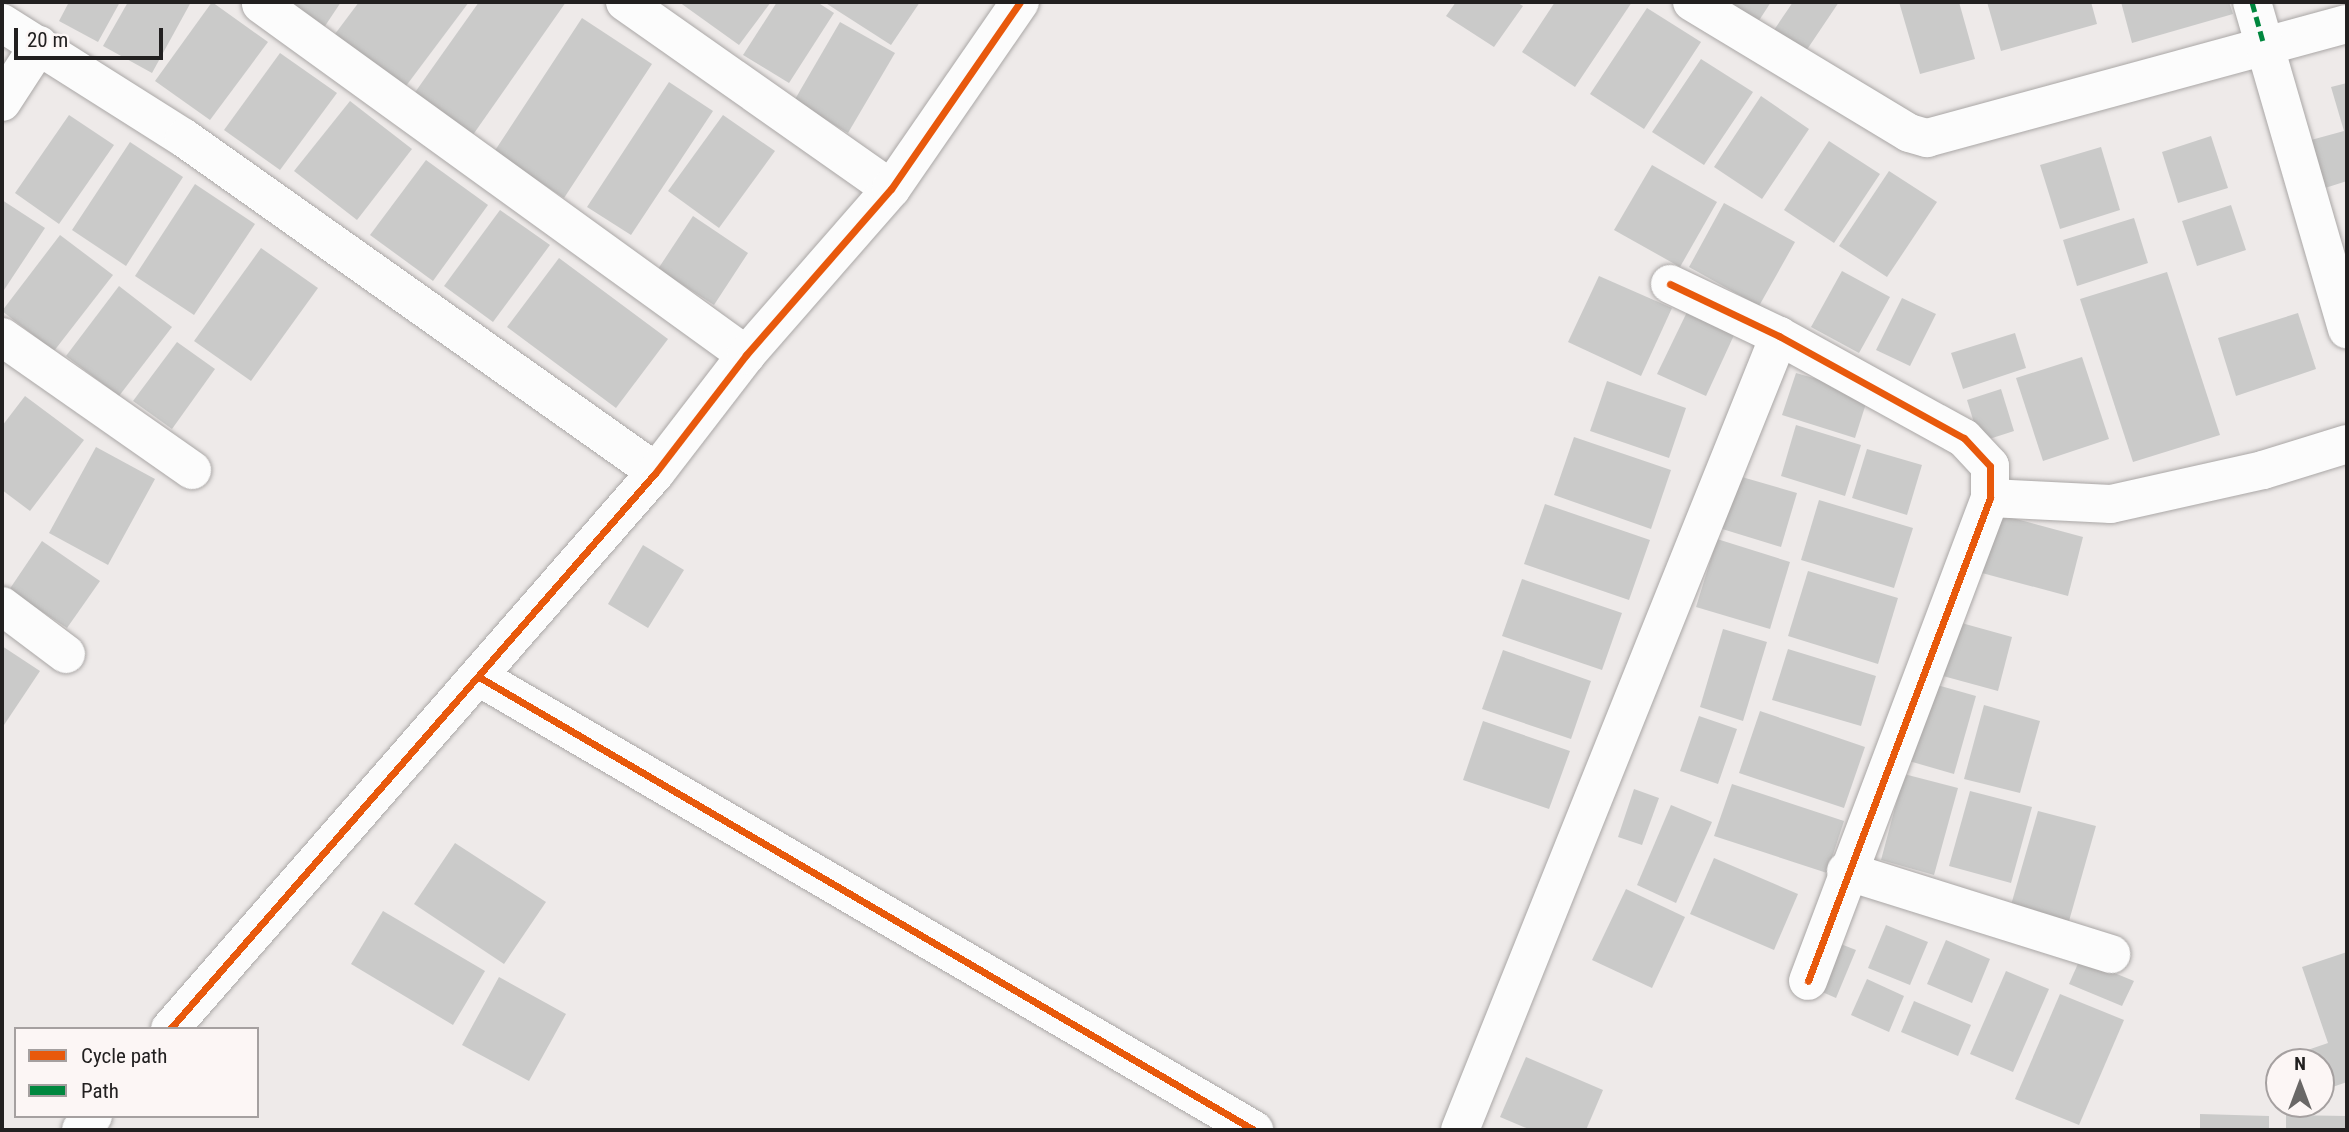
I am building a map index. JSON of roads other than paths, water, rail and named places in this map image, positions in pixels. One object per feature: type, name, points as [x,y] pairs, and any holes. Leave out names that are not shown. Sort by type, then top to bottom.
[{"type":"street","points":[[625,2],[891,189]]},
{"type":"street","points":[[172,1027],[656,472],[746,355],[891,189],[1020,2]]},
{"type":"street","points":[[1692,2],[1909,133],[1927,138],[2347,24]]},
{"type":"street","points":[[2252,2],[2347,329]]},
{"type":"street","points":[[261,4],[746,355]]},
{"type":"street","points":[[2,23],[184,138],[656,472]]},
{"type":"street","points":[[2,103],[39,45]]},
{"type":"street","points":[[1670,284],[1779,336],[1964,438],[1990,466],[1990,498],[1846,871],[1808,981]]},
{"type":"street","points":[[1460,1130],[1779,336]]},
{"type":"street","points":[[2,337],[192,470]]},
{"type":"street","points":[[1990,498],[2110,504],[2263,470],[2347,444]]},
{"type":"street","points":[[2,606],[66,654]]},
{"type":"street","points":[[479,677],[1254,1130]]},
{"type":"street","points":[[1846,871],[2110,954]]}]
